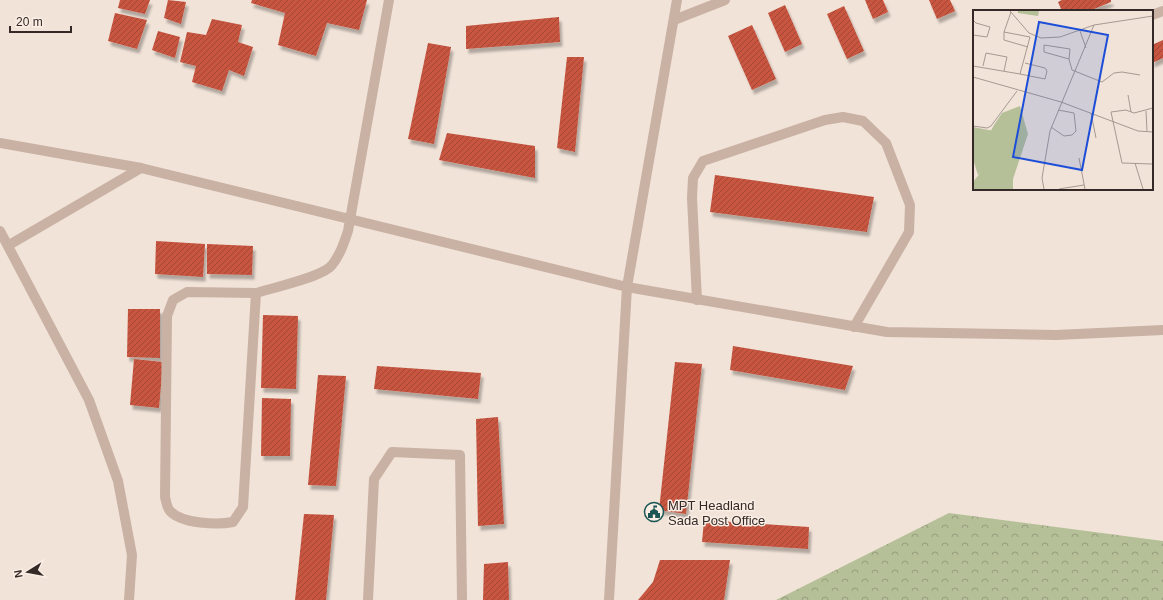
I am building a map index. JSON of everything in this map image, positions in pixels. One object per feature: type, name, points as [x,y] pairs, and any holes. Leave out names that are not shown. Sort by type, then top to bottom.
[{"type":"street","points":[[256,293],[243,507],[233,522],[227,524],[221,525],[182,519],[170,511],[165,497],[167,316],[172,300],[187,292],[256,293],[320,274],[332,267],[343,247],[350,218],[389,0]]},
{"type":"street","points":[[609,600],[627,287],[677,0]]},
{"type":"street","points":[[674,20],[725,0]]},
{"type":"street","points":[[1153,15],[1163,11]]},
{"type":"street","points":[[698,300],[692,198],[693,178],[704,161],[825,120],[843,117],[850,118],[863,121],[886,143],[910,205],[909,232],[854,327]]},
{"type":"street","points":[[0,143],[141,168],[627,287],[854,327],[887,332],[1056,335],[1163,330]]},
{"type":"street","points":[[9,245],[141,168]]},
{"type":"street","points":[[0,231],[9,245],[89,400],[118,481],[132,555],[129,600]]},
{"type":"street","points":[[368,600],[374,479],[392,452],[460,454],[462,600]]},
{"type":"green space","points":[[949,513],[1163,541],[1163,600],[776,600]]},
{"type":"building","points":[[120,0],[150,0],[145,14],[118,8]]},
{"type":"building","points":[[168,0],[186,2],[181,24],[164,18]]},
{"type":"building","points":[[252,0],[367,0],[359,30],[327,23],[316,56],[278,45],[285,13],[251,3]]},
{"type":"building","points":[[865,0],[883,0],[888,12],[873,19]]},
{"type":"building","points":[[929,0],[950,0],[955,11],[937,19]]},
{"type":"building","points":[[1062,0],[1111,0],[1111,2],[1091,10],[1062,10],[1058,2]]},
{"type":"building","points":[[785,5],[802,44],[785,52],[768,13]]},
{"type":"building","points":[[844,6],[864,51],[847,59],[827,14]]},
{"type":"building","points":[[115,13],[147,20],[137,49],[108,41]]},
{"type":"building","points":[[559,17],[560,42],[466,49],[466,26]]},
{"type":"building","points":[[212,19],[242,25],[238,42],[253,47],[244,76],[229,70],[222,91],[192,82],[196,66],[180,62],[187,32],[206,35]]},
{"type":"building","points":[[752,25],[776,79],[752,90],[728,36]]},
{"type":"building","points":[[158,31],[180,37],[175,58],[152,50]]},
{"type":"building","points":[[1163,40],[1163,58],[1153,63],[1153,45]]},
{"type":"building","points":[[428,43],[451,47],[434,144],[408,139]]},
{"type":"building","points":[[567,57],[584,57],[575,152],[557,148]]},
{"type":"building","points":[[447,133],[535,146],[535,178],[439,160]]},
{"type":"building","points":[[715,175],[874,197],[867,232],[710,212]]},
{"type":"building","points":[[156,241],[205,244],[203,277],[155,274]]},
{"type":"building","points":[[207,244],[253,246],[252,275],[207,274]]},
{"type":"building","points":[[128,309],[160,309],[160,358],[127,357]]},
{"type":"building","points":[[263,315],[298,316],[296,389],[261,388]]},
{"type":"building","points":[[733,346],[853,366],[845,390],[730,370]]},
{"type":"building","points":[[134,359],[163,362],[159,408],[130,405]]},
{"type":"building","points":[[675,362],[702,364],[686,514],[659,510]]},
{"type":"building","points":[[377,366],[481,373],[478,399],[374,389]]},
{"type":"building","points":[[318,375],[346,376],[336,486],[308,485]]},
{"type":"building","points":[[262,398],[291,399],[290,456],[261,456]]},
{"type":"building","points":[[498,417],[504,524],[478,526],[476,419]]},
{"type":"building","points":[[304,514],[334,515],[326,600],[295,600]]},
{"type":"building","points":[[704,520],[809,527],[808,549],[702,542]]},
{"type":"building","points":[[660,560],[730,560],[724,600],[638,600],[653,582]]},
{"type":"building","points":[[508,562],[509,600],[483,600],[484,564]]},
{"type":"place","name":"MPT Headland Sada Post Office","points":[[654,512]]}]
